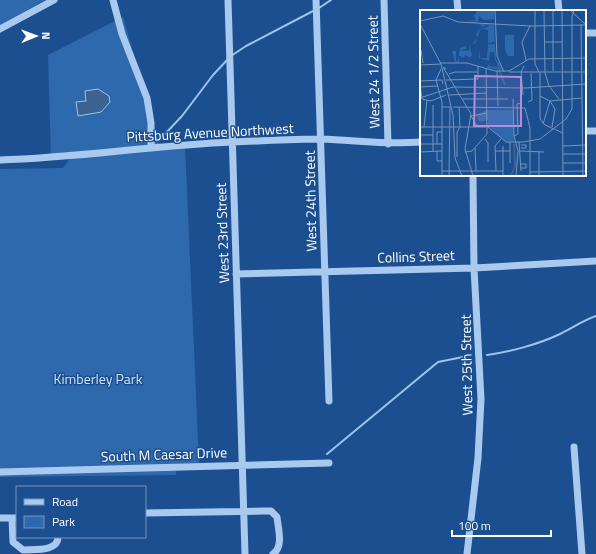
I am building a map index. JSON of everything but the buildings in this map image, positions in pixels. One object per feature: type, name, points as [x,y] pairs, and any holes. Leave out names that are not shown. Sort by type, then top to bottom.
[{"type":"street","points":[[0,29],[54,0]]},
{"type":"street","points":[[113,0],[123,39],[147,98],[151,122],[151,147]]},
{"type":"street","name":"West 23rd Street","points":[[228,0],[245,554]]},
{"type":"street","name":"West 24th Street","points":[[316,0],[329,401]]},
{"type":"street","name":"West 24 1/2 Street","points":[[384,0],[388,144]]},
{"type":"street","points":[[457,0],[458,10]]},
{"type":"street","points":[[558,0],[559,10]]},
{"type":"street","points":[[586,132],[596,131]]},
{"type":"street","name":"Pittsburg Avenue Northwest","points":[[0,160],[45,159],[151,147],[232,142],[321,140],[388,144],[420,142]]},
{"type":"street","name":"West 25th Street","points":[[467,554],[478,458],[481,399],[474,268],[473,176]]},
{"type":"street","name":"Collins Street","points":[[236,274],[474,268],[596,261]]},
{"type":"street","points":[[574,448],[582,554]]},
{"type":"street","name":"South M Caesar Drive","points":[[0,472],[329,463]]},
{"type":"street","points":[[146,513],[244,510],[271,511],[277,516],[279,544],[277,552],[273,554]]},
{"type":"street","points":[[0,518],[14,518],[13,542],[23,550],[49,548],[55,546],[58,538]]},
{"type":"green space","points":[[0,0],[45,0],[0,25]]},
{"type":"green space","name":"Kimberley Park","points":[[123,17],[160,146],[185,145],[199,463],[176,464],[176,475],[0,477],[0,169],[63,168],[71,157],[51,158],[48,55]]},
{"type":"shaded area","points":[[98,89],[109,96],[110,102],[101,112],[78,116],[76,102],[86,101],[85,91]]},
{"type":"waterway","points":[[319,8],[331,0]]},
{"type":"waterway","points":[[231,56],[246,46],[315,10]]},
{"type":"waterway","points":[[164,135],[182,116],[213,75],[228,59]]},
{"type":"waterway","points":[[487,355],[515,350],[543,341],[596,316]]},
{"type":"waterway","points":[[327,454],[438,362],[468,356]]}]
